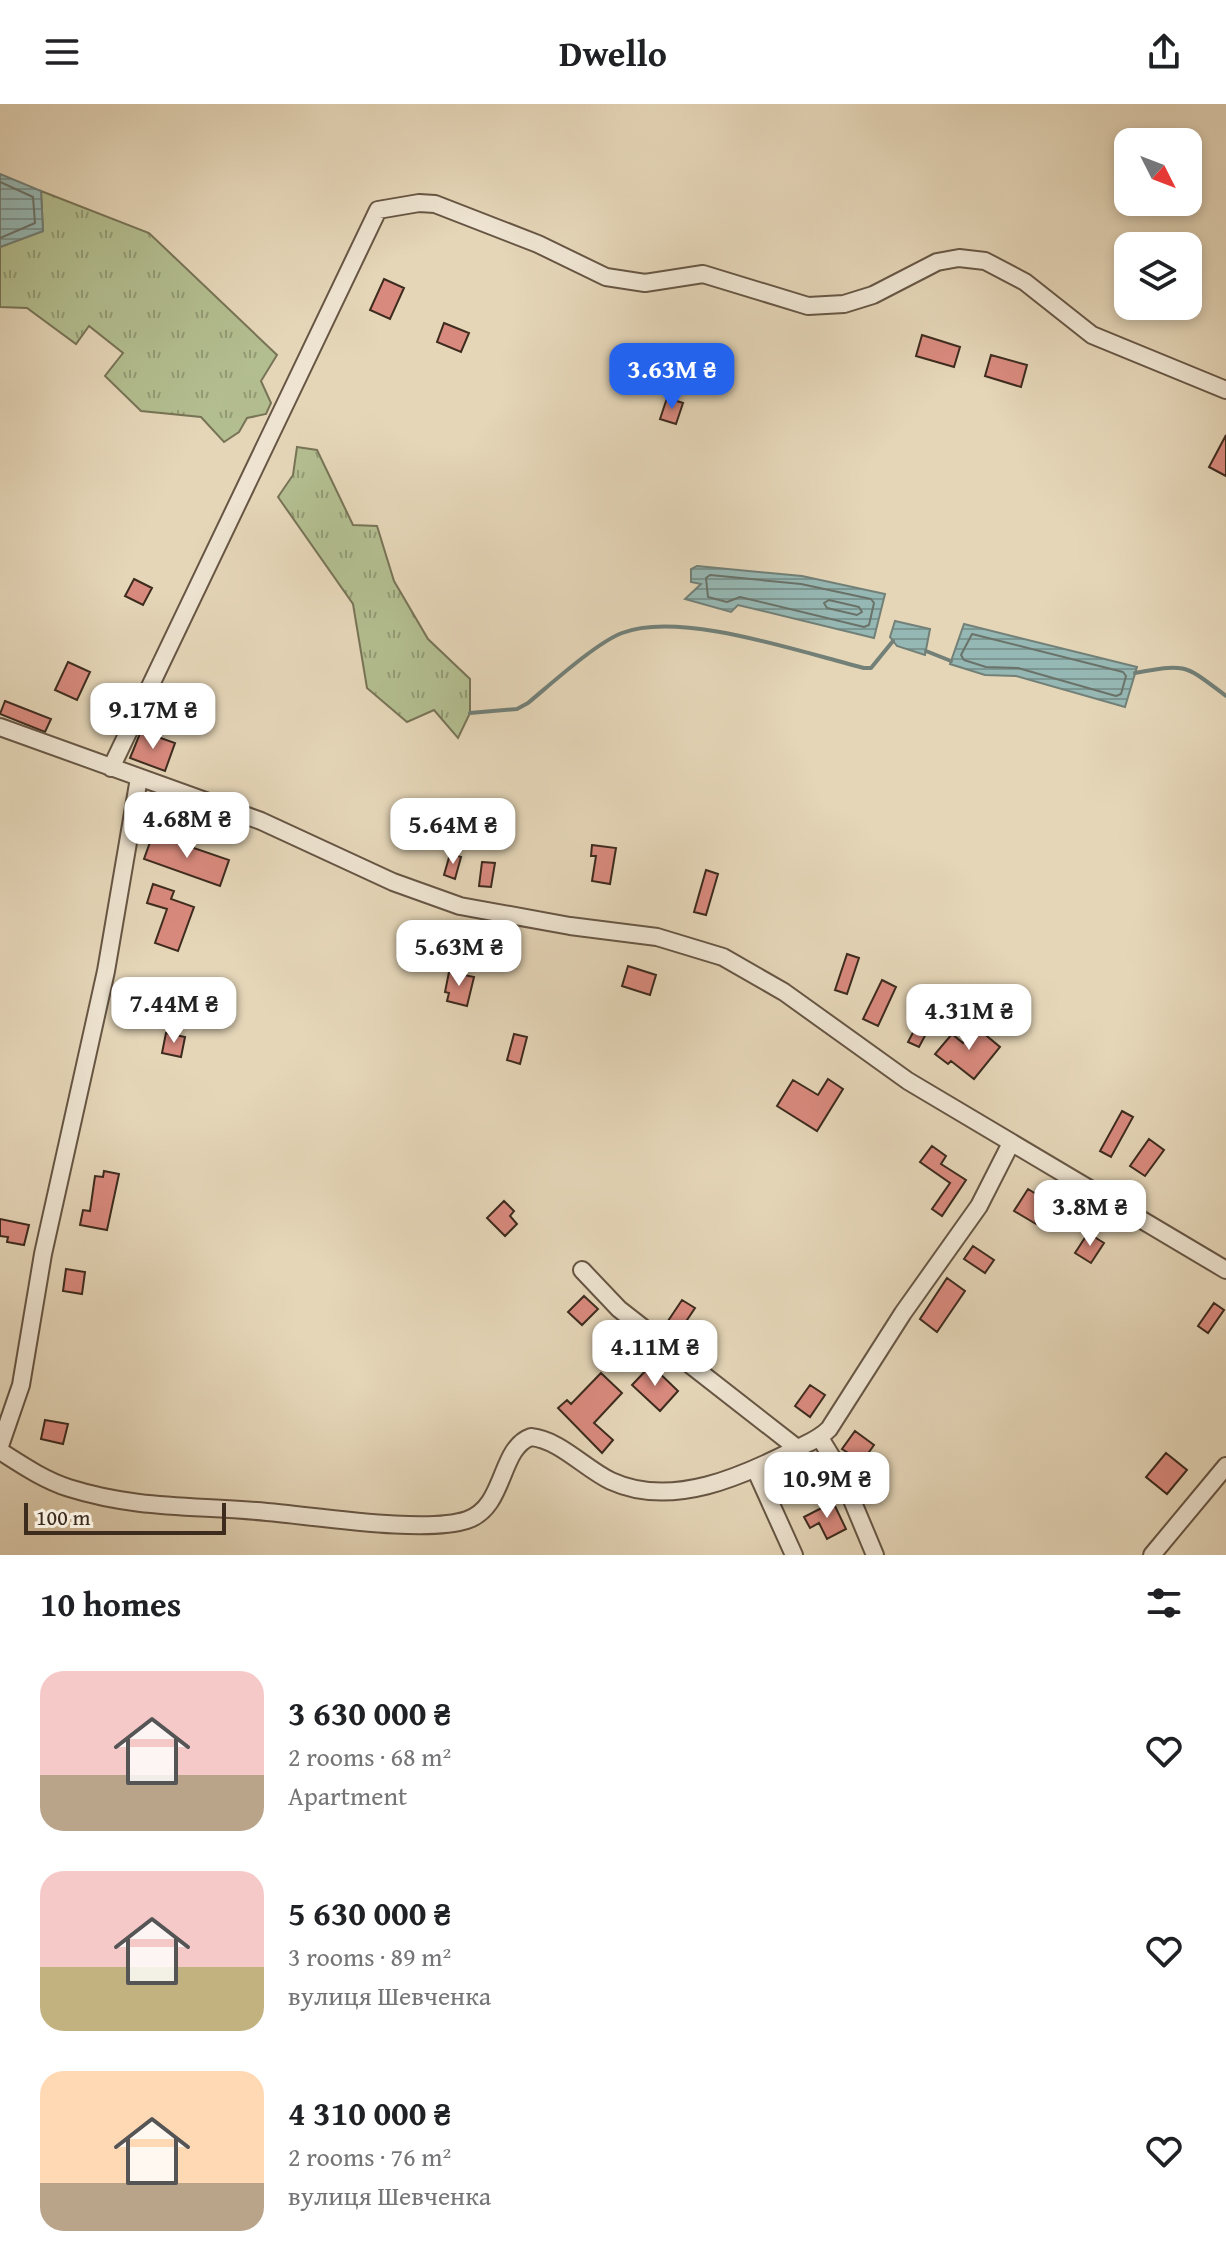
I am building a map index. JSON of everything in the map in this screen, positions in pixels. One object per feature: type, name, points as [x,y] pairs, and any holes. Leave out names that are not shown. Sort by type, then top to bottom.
[{"type":"street","points":[[111,768],[378,210],[419,203],[435,204],[538,244],[606,277],[645,283],[703,274],[808,306],[844,304],[873,295],[937,262],[973,259],[1025,282],[1092,335],[1226,390]]},
{"type":"street","points":[[0,727],[261,821],[393,882],[460,906],[541,922],[657,937],[723,957],[784,992],[908,1081],[1226,1270]]},
{"type":"street","points":[[139,778],[106,971],[43,1254],[21,1385],[0,1448],[37,1474],[68,1488],[159,1507],[444,1524],[472,1518],[490,1502],[513,1453],[531,1437],[545,1440],[597,1473],[636,1490],[685,1489],[756,1471],[820,1438],[979,1206],[1011,1143]]},
{"type":"street","points":[[582,1270],[619,1309],[797,1448]]},
{"type":"street","points":[[820,1438],[839,1469],[875,1555]]},
{"type":"street","points":[[1152,1555],[1226,1466]]},
{"type":"street","points":[[756,1471],[794,1555]]},
{"type":"green space","points":[[41,191],[149,233],[277,355],[261,381],[271,403],[266,414],[247,418],[239,432],[224,442],[201,417],[141,411],[105,376],[123,353],[89,326],[76,344],[27,308],[0,307],[0,247],[43,231]]},
{"type":"green space","points":[[297,447],[317,450],[353,525],[377,526],[394,581],[428,639],[470,679],[470,713],[458,738],[434,710],[407,722],[367,688],[353,604],[278,497],[293,475]]},
{"type":"water","points":[[0,174],[41,191],[43,231],[0,247]]},
{"type":"water","points":[[697,566],[802,576],[885,594],[874,638],[738,605],[731,612],[685,599],[701,584],[691,582],[691,569]]},
{"type":"water","points":[[895,621],[930,629],[925,655],[897,646],[890,637]]},
{"type":"water","points":[[964,624],[1137,667],[1125,707],[1016,676],[985,675],[950,664]]},
{"type":"building","points":[[384,279],[404,288],[390,319],[370,310]]},
{"type":"building","points":[[444,323],[469,333],[461,352],[437,342]]},
{"type":"building","points":[[922,335],[960,347],[954,367],[916,356]]},
{"type":"building","points":[[991,355],[1027,365],[1021,387],[985,376]]},
{"type":"building","points":[[667,398],[683,403],[676,424],[660,419]]},
{"type":"building","points":[[1226,435],[1226,476],[1209,467]]},
{"type":"building","points":[[134,579],[152,588],[143,605],[125,596]]},
{"type":"building","points":[[68,662],[90,672],[77,700],[55,690]]},
{"type":"building","points":[[5,701],[51,719],[45,732],[0,714]]},
{"type":"building","points":[[141,731],[175,743],[165,771],[130,758]]},
{"type":"building","points":[[153,834],[229,860],[220,886],[144,859]]},
{"type":"building","points":[[592,845],[616,848],[610,884],[592,881],[596,856],[591,856]]},
{"type":"building","points":[[450,854],[461,857],[455,879],[444,875]]},
{"type":"building","points":[[482,862],[495,863],[491,887],[479,886]]},
{"type":"building","points":[[706,870],[718,874],[706,915],[694,912]]},
{"type":"building","points":[[153,884],[174,891],[171,899],[194,907],[178,951],[155,943],[167,909],[147,903]]},
{"type":"building","points":[[847,954],[859,958],[847,994],[835,990]]},
{"type":"building","points":[[628,966],[656,975],[650,995],[622,986]]},
{"type":"building","points":[[449,972],[474,977],[467,1006],[447,1001],[449,993],[445,992]]},
{"type":"building","points":[[882,980],[896,987],[878,1026],[863,1019]]},
{"type":"building","points":[[926,1008],[937,1013],[919,1047],[908,1042]]},
{"type":"building","points":[[976,1027],[1000,1047],[974,1079],[951,1061],[948,1064],[935,1054],[952,1034],[963,1043]]},
{"type":"building","points":[[166,1033],[185,1037],[181,1057],[162,1053]]},
{"type":"building","points":[[514,1034],[527,1037],[520,1064],[507,1060]]},
{"type":"building","points":[[828,1079],[843,1089],[817,1131],[777,1106],[793,1080],[818,1095]]},
{"type":"building","points":[[1122,1111],[1133,1117],[1111,1157],[1100,1151]]},
{"type":"building","points":[[1149,1139],[1164,1150],[1145,1176],[1130,1166]]},
{"type":"building","points":[[932,1146],[946,1156],[941,1164],[966,1180],[942,1216],[932,1209],[950,1183],[920,1162]]},
{"type":"building","points":[[104,1171],[119,1174],[107,1230],[80,1225],[83,1210],[90,1211],[95,1176],[103,1177]]},
{"type":"building","points":[[1028,1189],[1049,1202],[1036,1224],[1014,1211]]},
{"type":"building","points":[[504,1201],[514,1211],[510,1216],[517,1224],[505,1236],[487,1218]]},
{"type":"building","points":[[0,1219],[29,1225],[24,1245],[7,1242],[8,1237],[0,1236]]},
{"type":"building","points":[[1088,1233],[1104,1243],[1091,1263],[1075,1253]]},
{"type":"building","points":[[973,1246],[994,1260],[985,1273],[964,1259]]},
{"type":"building","points":[[66,1269],[85,1272],[82,1294],[63,1291]]},
{"type":"building","points":[[947,1278],[965,1291],[937,1332],[920,1319]]},
{"type":"building","points":[[584,1296],[598,1309],[582,1325],[568,1312]]},
{"type":"building","points":[[682,1300],[695,1308],[679,1332],[666,1324]]},
{"type":"building","points":[[1214,1303],[1224,1310],[1208,1333],[1198,1326]]},
{"type":"building","points":[[651,1365],[678,1391],[660,1411],[632,1385]]},
{"type":"building","points":[[601,1373],[622,1393],[594,1423],[613,1440],[602,1453],[558,1408],[567,1400],[571,1404]]},
{"type":"building","points":[[810,1385],[825,1395],[810,1417],[795,1406]]},
{"type":"building","points":[[45,1420],[68,1424],[63,1444],[41,1439]]},
{"type":"building","points":[[855,1431],[874,1445],[862,1462],[842,1449]]},
{"type":"building","points":[[1166,1453],[1187,1470],[1167,1494],[1146,1477]]},
{"type":"building","points":[[833,1502],[846,1529],[827,1539],[819,1523],[810,1528],[804,1517]]},
{"type":"waterway","points":[[470,713],[517,709],[611,638],[647,627],[708,630],[742,636],[864,668],[871,668],[893,641]]},
{"type":"waterway","points":[[926,651],[951,661]]},
{"type":"waterway","points":[[1135,673],[1165,668],[1185,669],[1226,696]]}]
